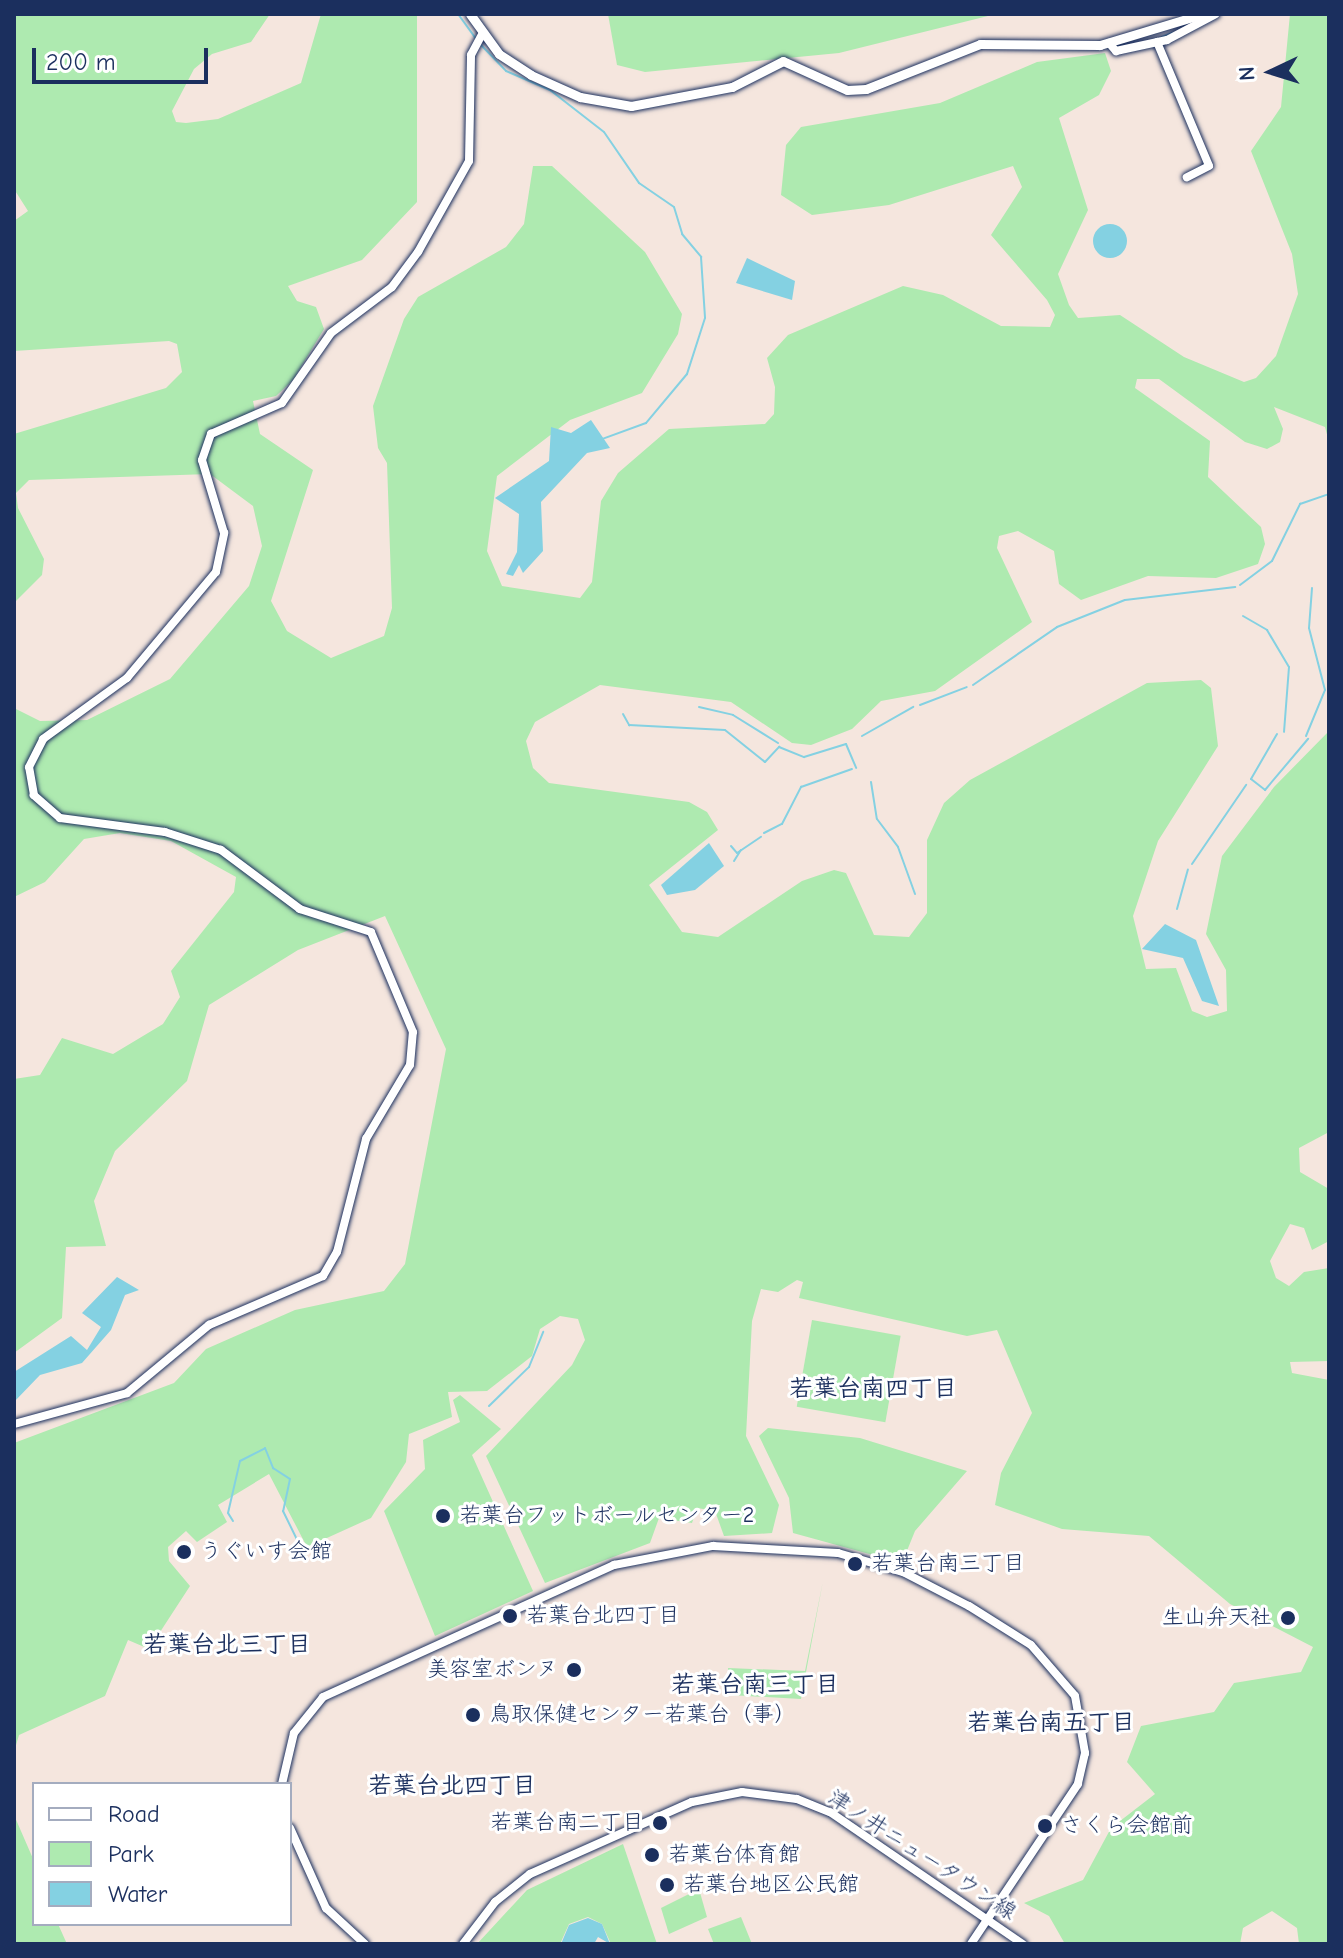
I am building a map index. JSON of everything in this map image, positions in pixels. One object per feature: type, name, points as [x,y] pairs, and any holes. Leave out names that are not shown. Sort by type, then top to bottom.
[{"type":"main road","points":[[470,14],[482,34],[510,63],[556,88],[631,106],[732,87],[783,61],[856,90],[980,44],[1109,43],[1203,14]]},
{"type":"street","points":[[1109,43],[1116,51],[1157,42],[1216,14]]},
{"type":"street","points":[[14,1424],[127,1393],[209,1325],[323,1276],[337,1252],[366,1139],[410,1065],[413,1032],[371,932],[300,909],[221,850],[165,832],[60,818],[34,795],[29,767],[43,739],[127,678],[216,572],[224,533],[202,460],[211,434],[282,403],[331,333],[392,287],[418,252],[469,161],[471,55],[482,34]]},
{"type":"street","points":[[1157,42],[1209,166],[1187,177]]},
{"type":"street","points":[[282,1782],[294,1733],[323,1697],[614,1565],[713,1546],[838,1553],[903,1572],[969,1606],[1031,1645],[1075,1696],[1085,1753],[1078,1784],[971,1944]]},
{"type":"street","name":"津ノ井ニュータウン線","points":[[463,1944],[495,1902],[530,1874],[692,1802],[742,1792],[797,1799],[830,1812],[1023,1944]]},
{"type":"street","points":[[292,1832],[326,1908],[365,1944]]},
{"type":"green space","points":[[14,14],[270,14],[251,42],[212,54],[194,69],[172,111],[176,122],[186,123],[218,119],[301,83],[321,14],[417,14],[417,202],[362,260],[288,286],[297,301],[316,307],[324,329],[293,380],[276,396],[253,401],[260,434],[313,470],[271,601],[287,631],[331,658],[384,636],[392,608],[387,463],[378,448],[373,406],[404,319],[418,297],[506,247],[524,224],[533,166],[552,166],[645,252],[682,314],[678,334],[642,393],[570,420],[497,476],[487,551],[502,586],[580,598],[592,582],[601,501],[618,473],[669,429],[765,424],[774,414],[775,387],[767,358],[788,335],[903,286],[943,295],[1001,326],[1050,327],[1055,315],[1047,300],[991,235],[1022,187],[1013,166],[889,205],[812,215],[781,195],[786,145],[801,127],[940,103],[1037,62],[1105,53],[1111,71],[1099,95],[1059,118],[1088,210],[1058,274],[1069,305],[1078,318],[1120,315],[1184,357],[1244,382],[1256,378],[1276,356],[1298,294],[1292,254],[1251,151],[1281,107],[1290,14],[1329,14],[1329,442],[1325,427],[1274,407],[1283,429],[1280,442],[1267,449],[1245,442],[1159,379],[1137,379],[1135,388],[1210,441],[1208,477],[1261,527],[1265,544],[1258,564],[1216,578],[1148,576],[1081,600],[1059,584],[1054,551],[1018,531],[999,536],[997,548],[1032,622],[935,691],[881,701],[852,729],[811,745],[792,743],[731,702],[600,685],[535,722],[526,741],[533,768],[549,783],[689,802],[707,812],[718,830],[649,885],[682,932],[718,937],[802,881],[834,870],[846,873],[874,935],[909,937],[927,913],[927,840],[944,803],[970,780],[1147,683],[1201,680],[1211,688],[1218,746],[1158,841],[1133,916],[1146,969],[1176,968],[1192,1011],[1207,1017],[1227,1011],[1226,970],[1206,934],[1222,856],[1274,787],[1329,731],[1329,1132],[1299,1148],[1300,1172],[1329,1189],[1329,1241],[1312,1250],[1304,1228],[1290,1224],[1270,1261],[1276,1278],[1289,1286],[1304,1272],[1329,1268],[1329,1361],[1290,1362],[1292,1373],[1329,1380],[1329,1944],[1299,1944],[1297,1928],[1272,1911],[1243,1928],[1240,1944],[1065,1944],[1049,1916],[1024,1903],[1083,1880],[1111,1828],[1155,1794],[1127,1762],[1141,1726],[1214,1712],[1234,1683],[1301,1672],[1313,1647],[1230,1604],[1149,1536],[1062,1529],[995,1505],[1001,1473],[1032,1413],[997,1330],[967,1336],[799,1298],[803,1282],[797,1280],[778,1292],[761,1289],[752,1321],[746,1436],[779,1505],[772,1533],[724,1536],[715,1511],[697,1508],[692,1523],[659,1518],[650,1543],[545,1583],[486,1456],[572,1365],[585,1340],[578,1319],[560,1316],[540,1329],[532,1356],[487,1391],[448,1392],[452,1417],[409,1434],[406,1462],[371,1518],[307,1547],[269,1474],[218,1505],[227,1522],[197,1542],[186,1531],[168,1547],[169,1561],[190,1586],[149,1649],[128,1640],[105,1696],[19,1735],[14,1752],[14,1443],[174,1383],[206,1349],[295,1310],[384,1291],[405,1264],[446,1049],[385,916],[298,950],[209,1005],[187,1081],[115,1151],[94,1201],[106,1246],[66,1247],[62,1318],[14,1353],[14,1079],[40,1075],[62,1038],[113,1054],[163,1024],[180,997],[171,971],[234,892],[236,877],[171,841],[120,833],[84,839],[45,882],[14,897],[14,708],[40,721],[87,720],[170,679],[249,586],[262,546],[253,506],[210,474],[29,480],[16,493],[18,508],[44,559],[42,575],[14,603],[14,434],[166,388],[182,372],[177,344],[169,341],[14,351],[14,221],[28,211],[14,189]]},
{"type":"green space","points":[[608,14],[996,14],[839,53],[645,72],[617,65]]},
{"type":"green space","points":[[812,1320],[901,1336],[885,1422],[797,1407]]},
{"type":"green space","name":"若葉台フットボールセンター2","points":[[460,1395],[501,1429],[472,1455],[533,1591],[435,1636],[384,1511],[425,1469],[423,1440],[460,1422],[453,1400]]},
{"type":"green space","points":[[768,1428],[860,1438],[967,1471],[915,1531],[902,1563],[793,1533],[789,1498],[759,1436]]},
{"type":"green space","points":[[823,1581],[801,1699],[731,1695],[728,1668],[805,1671]]},
{"type":"green space","points":[[14,1815],[32,1856],[32,1926],[59,1926],[67,1944],[14,1944]]},
{"type":"green space","points":[[623,1844],[657,1944],[611,1944],[602,1924],[588,1917],[569,1924],[560,1944],[477,1944],[527,1890]]},
{"type":"green space","points":[[699,1889],[707,1917],[669,1934],[661,1908]]},
{"type":"green space","points":[[741,1917],[752,1944],[714,1944],[708,1929]]},
{"type":"water","points":[[1110,224],[1122,229],[1127,241],[1122,253],[1110,258],[1098,253],[1093,241],[1098,229]]},
{"type":"water","points":[[747,258],[795,281],[792,300],[736,283]]},
{"type":"water","points":[[591,420],[610,448],[587,453],[541,502],[543,551],[523,573],[519,565],[513,576],[506,574],[517,552],[519,514],[495,498],[549,461],[551,427],[571,433]]},
{"type":"water","points":[[709,843],[724,866],[695,890],[667,895],[661,885]]},
{"type":"water","points":[[1165,924],[1196,940],[1219,1006],[1202,1001],[1183,958],[1142,949]]},
{"type":"water","points":[[117,1277],[139,1290],[125,1295],[111,1330],[82,1363],[40,1375],[14,1402],[14,1372],[71,1336],[87,1350],[101,1327],[82,1313]]},
{"type":"water","points":[[588,1918],[602,1924],[610,1944],[598,1937],[594,1944],[561,1944],[569,1925]]},
{"type":"waterway","points":[[458,14],[476,39]]},
{"type":"waterway","points":[[1162,37],[1172,33]]},
{"type":"waterway","points":[[480,44],[506,71],[550,90],[604,132],[639,183],[674,207],[682,234],[701,257],[705,318],[687,374],[646,423],[602,439]]},
{"type":"waterway","points":[[1240,585],[1272,561],[1300,504],[1329,494]]},
{"type":"waterway","points":[[973,685],[1057,627],[1125,600],[1235,587]]},
{"type":"waterway","points":[[1306,736],[1325,690],[1309,628],[1312,588]]},
{"type":"waterway","points":[[1243,616],[1267,630],[1289,667],[1284,732]]},
{"type":"waterway","points":[[920,705],[967,687]]},
{"type":"waterway","points":[[699,707],[733,715],[778,743]]},
{"type":"waterway","points":[[862,736],[913,707]]},
{"type":"waterway","points":[[623,714],[629,725],[725,730],[765,762],[779,747],[804,757],[846,744],[856,768]]},
{"type":"waterway","points":[[1277,734],[1251,779],[1265,790],[1308,739]]},
{"type":"waterway","points":[[764,833],[782,824],[801,787],[852,769]]},
{"type":"waterway","points":[[871,782],[877,819],[898,847],[915,894]]},
{"type":"waterway","points":[[1192,864],[1246,785]]},
{"type":"waterway","points":[[731,846],[737,853],[761,837]]},
{"type":"waterway","points":[[734,861],[741,850]]},
{"type":"waterway","points":[[1177,909],[1188,869]]},
{"type":"waterway","points":[[489,1406],[529,1367],[543,1332]]},
{"type":"waterway","points":[[233,1521],[228,1513],[240,1461],[265,1448],[273,1468],[290,1479],[283,1511],[306,1558]]},
{"type":"place","name":"若葉台フットボールセンター2","points":[[443,1516]]},
{"type":"place","name":"うぐいす会館","points":[[184,1552]]},
{"type":"place","name":"若葉台南三丁目","points":[[855,1564]]},
{"type":"place","name":"若葉台北四丁目","points":[[510,1616]]},
{"type":"place","name":"生山弁天社","points":[[1288,1618]]},
{"type":"place","name":"美容室ボンヌ","points":[[574,1670]]},
{"type":"place","name":"鳥取保健センター若葉台（事）","points":[[473,1715]]},
{"type":"place","name":"若葉台南二丁目","points":[[660,1823]]},
{"type":"place","name":"さくら会館前","points":[[1045,1826]]},
{"type":"place","name":"若葉台体育館","points":[[652,1855]]},
{"type":"place","name":"若葉台地区公民館","points":[[667,1885]]},
{"type":"district","name":"若葉台南四丁目","points":[[873,1389]]},
{"type":"district","name":"若葉台北三丁目","points":[[227,1645]]},
{"type":"district","name":"若葉台南三丁目","points":[[755,1685]]},
{"type":"district","name":"若葉台南五丁目","points":[[1051,1723]]},
{"type":"district","name":"若葉台北四丁目","points":[[452,1786]]}]
